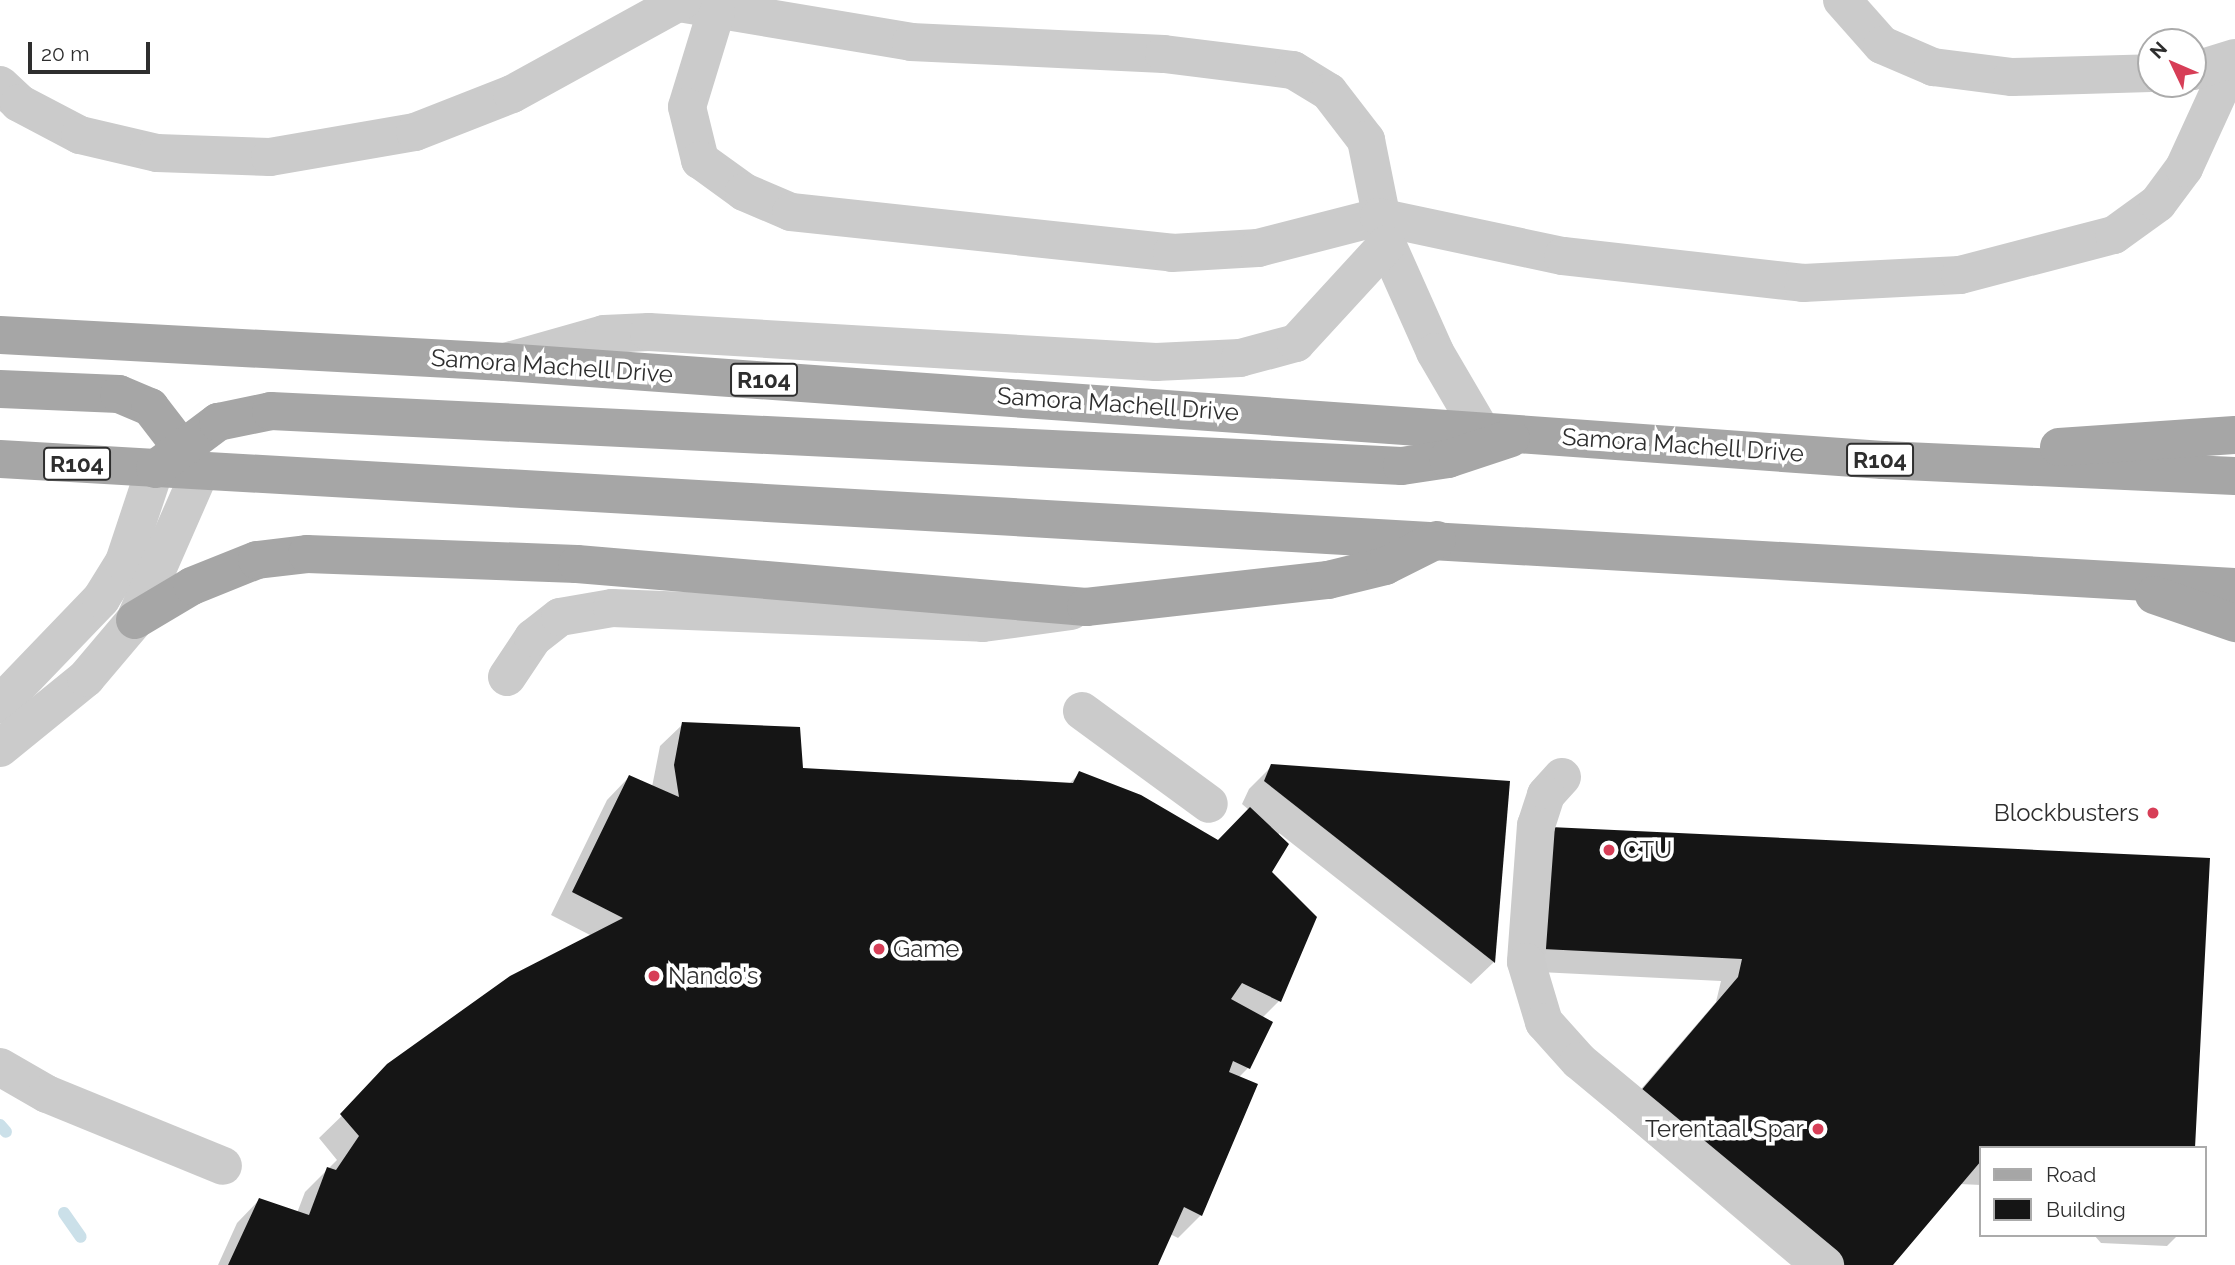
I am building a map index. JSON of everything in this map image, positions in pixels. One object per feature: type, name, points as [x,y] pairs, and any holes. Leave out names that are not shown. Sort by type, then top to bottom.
[{"type":"main road","name":"Samora Machell Drive","points":[[0,335],[505,362],[1527,432],[1882,460],[2235,477]]},
{"type":"main road","points":[[0,389],[119,394],[150,407],[180,463],[218,422],[271,411],[1402,466],[1448,460],[1527,432]]},
{"type":"main road","points":[[1882,460],[2235,435]]},
{"type":"main road","name":"R104","points":[[0,459],[180,463],[2235,587]]},
{"type":"main road","points":[[135,620],[192,586],[257,559],[307,554],[577,564],[1086,607],[1328,580],[1385,566],[1439,540]]},
{"type":"main road","points":[[2105,579],[2235,623]]},
{"type":"street","points":[[1842,0],[1882,45],[1933,67],[2012,77],[2137,73]]},
{"type":"street","points":[[693,5],[687,107],[700,160],[744,192],[791,212],[1172,253],[1258,248],[1383,231],[1563,256],[1803,282],[1960,275],[2071,251],[2114,235],[2158,203],[2211,119],[2233,61]]},
{"type":"street","points":[[0,85],[19,103],[80,135],[157,153],[270,157],[415,132],[512,94],[693,5],[911,43],[1164,54],[1293,70],[1329,92],[1366,140],[1383,231],[1435,352],[1480,429]]},
{"type":"street","points":[[2207,68],[2233,61]]},
{"type":"street","points":[[505,362],[604,334],[649,332],[1156,362],[1240,358],[1296,343],[1383,231]]},
{"type":"street","points":[[0,748],[86,678],[135,620],[180,463]]},
{"type":"street","points":[[0,704],[101,598],[180,463]]},
{"type":"street","points":[[507,677],[533,638],[560,617],[612,608],[983,622],[1034,620],[1086,607]]},
{"type":"street","points":[[1082,711],[1209,804]]},
{"type":"street","points":[[1562,777],[1546,795],[1536,825],[1526,962],[1544,1022],[1579,1061],[1825,1265]]},
{"type":"street","points":[[0,1067],[47,1094],[223,1166]]},
{"type":"street","points":[[0,1084],[47,1094]]},
{"type":"building","points":[[682,722],[800,727],[803,768],[1073,783],[1079,771],[1141,795],[1218,840],[1250,807],[1289,844],[1272,872],[1317,917],[1281,1002],[1242,983],[1231,999],[1273,1022],[1250,1069],[1233,1061],[1229,1072],[1258,1084],[1202,1216],[1184,1207],[1158,1265],[228,1265],[259,1198],[309,1215],[327,1167],[336,1170],[359,1136],[340,1114],[387,1064],[510,976],[623,918],[572,892],[629,775],[679,797],[674,765]]},
{"type":"building","points":[[1271,764],[1510,781],[1495,963],[1264,781]]},
{"type":"building","points":[[1550,827],[2210,858],[2195,1146],[1980,1146],[1980,1162],[1893,1265],[1839,1265],[1639,1093],[1738,977],[1742,959],[1543,949]]},
{"type":"waterway","points":[[0,1125],[6,1132]]},
{"type":"waterway","points":[[64,1213],[81,1237]]},
{"type":"place","name":"Blockbusters","points":[[2153,813]]},
{"type":"place","name":"CTU","points":[[1609,850]]},
{"type":"place","name":"Game","points":[[879,949]]},
{"type":"place","name":"Nando's","points":[[654,976]]},
{"type":"place","name":"Terentaal Spar","points":[[1818,1129]]}]
